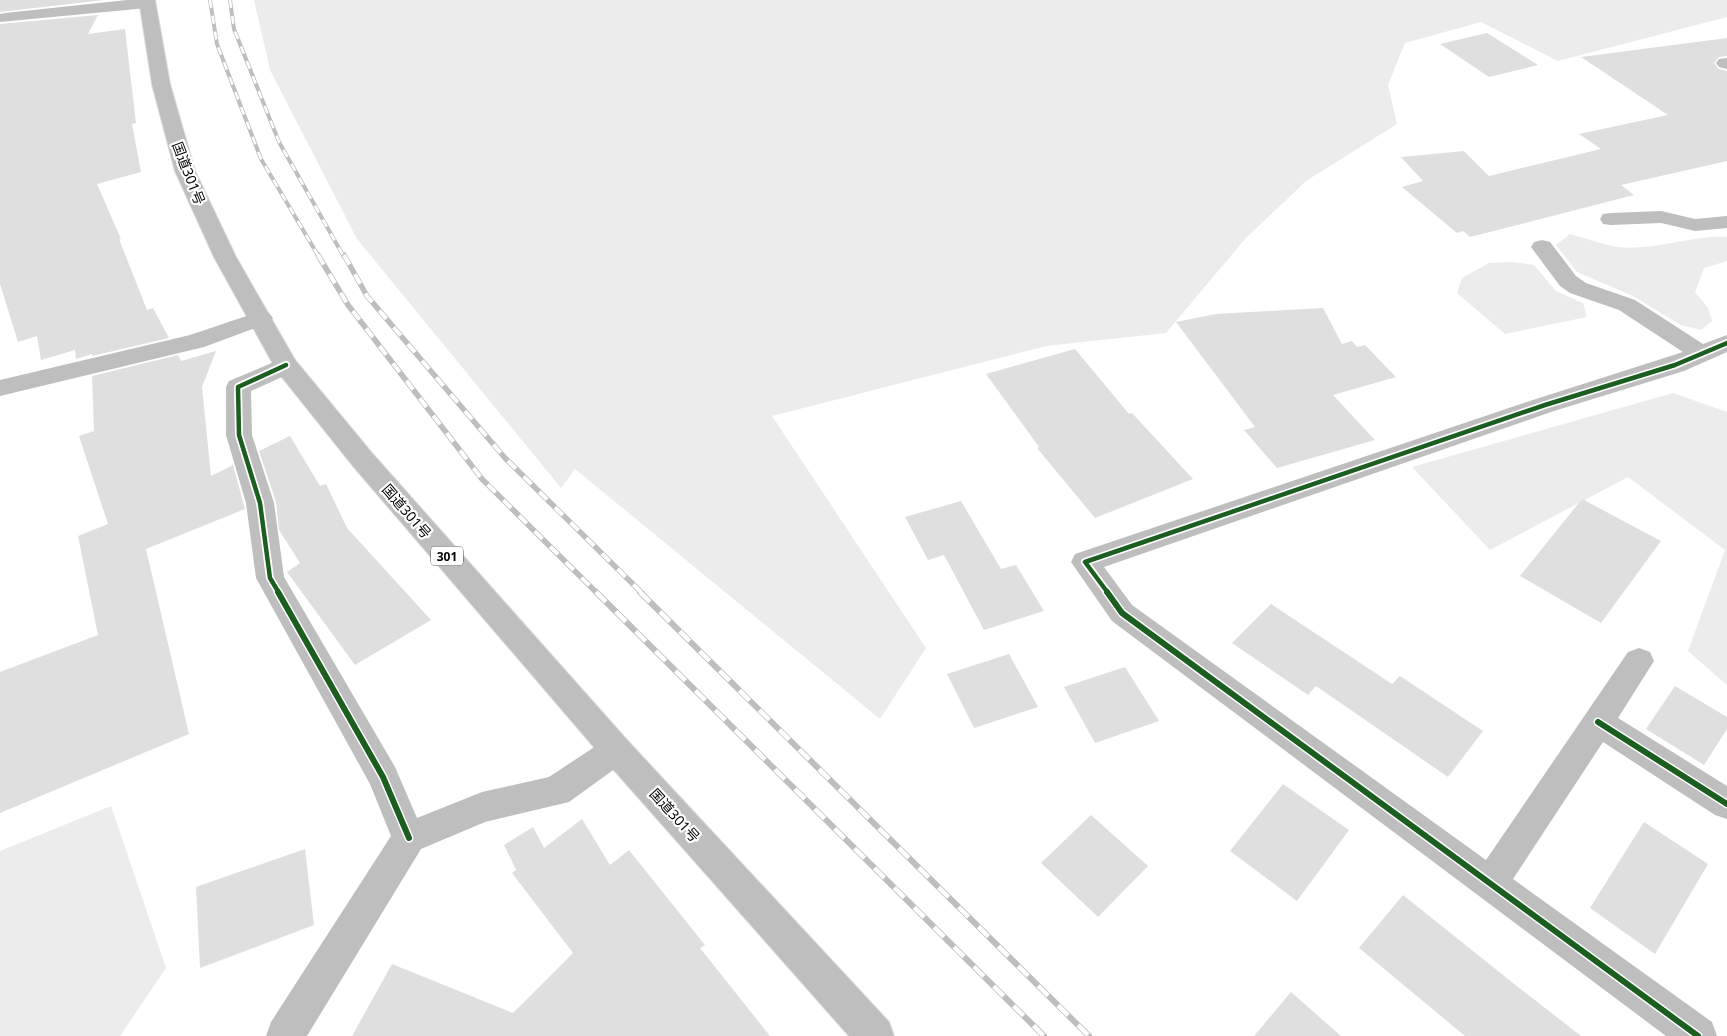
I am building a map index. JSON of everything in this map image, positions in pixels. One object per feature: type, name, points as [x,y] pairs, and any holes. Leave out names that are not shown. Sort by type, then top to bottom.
[{"type":"main road","points":[[5,18],[147,2]]},
{"type":"main road","name":"国道301号","points":[[147,2],[161,84],[185,171],[225,257],[286,365],[362,459],[616,750],[876,1036]]},
{"type":"main road","points":[[1611,219],[1661,217],[1695,225],[1727,222]]},
{"type":"main road","points":[[1542,247],[1568,281],[1578,288],[1627,306],[1714,348]]},
{"type":"main road","points":[[0,388],[196,341],[261,318]]},
{"type":"main road","points":[[1698,1036],[1122,614],[1085,562],[1545,404],[1675,365],[1714,348]]},
{"type":"main road","points":[[286,365],[238,387],[239,435],[260,502],[270,578],[384,777],[409,838]]},
{"type":"main road","points":[[1490,884],[1639,661]]},
{"type":"main road","points":[[1598,722],[1727,804]]},
{"type":"main road","points":[[285,1036],[409,838],[482,807],[557,791],[616,750]]},
{"type":"shaded area","points":[[254,0],[1727,0],[1727,17],[1558,61],[1481,22],[1405,43],[1388,85],[1397,124],[1306,181],[1245,239],[1166,333],[1046,346],[772,416],[926,648],[880,719],[575,469],[561,488],[357,239],[270,70]]},
{"type":"shaded area","points":[[1570,234],[1613,246],[1633,248],[1700,238],[1727,237],[1727,261],[1704,268],[1695,292],[1708,308],[1712,321],[1701,330],[1681,325],[1633,296],[1577,272],[1556,245]]},
{"type":"shaded area","points":[[1513,262],[1534,265],[1556,291],[1583,303],[1587,317],[1505,334],[1457,293],[1462,278],[1489,263]]},
{"type":"shaded area","points":[[1673,393],[1727,412],[1727,685],[1688,651],[1725,550],[1628,477],[1490,550],[1412,467]]},
{"type":"shaded area","points":[[111,806],[166,968],[120,1036],[0,1036],[0,851]]},
{"type":"building","points":[[0,0],[104,0],[0,12]]},
{"type":"building","points":[[98,15],[88,34],[125,29],[136,123],[132,124],[141,172],[97,184],[121,239],[119,239],[147,310],[153,308],[169,338],[76,359],[75,350],[41,360],[37,336],[18,342],[0,284],[0,24]]},
{"type":"building","points":[[1487,33],[1538,65],[1489,77],[1440,44]]},
{"type":"building","points":[[1727,38],[1727,56],[1719,57],[1714,63],[1719,69],[1727,71],[1727,161],[1621,185],[1634,195],[1470,237],[1463,231],[1457,233],[1402,187],[1423,181],[1401,157],[1464,151],[1489,176],[1601,149],[1579,134],[1668,115],[1581,57]]},
{"type":"building","points":[[1323,308],[1342,344],[1352,341],[1357,347],[1365,345],[1396,377],[1333,395],[1375,440],[1277,468],[1244,430],[1255,427],[1176,322],[1216,314]]},
{"type":"building","points":[[1075,349],[1129,414],[1132,413],[1193,479],[1095,518],[1037,448],[1039,447],[986,374]]},
{"type":"building","points":[[216,351],[202,387],[211,476],[233,465],[245,509],[146,549],[189,734],[0,813],[0,672],[98,635],[78,536],[108,524],[79,436],[94,431],[92,376],[178,355],[181,361]]},
{"type":"building","points":[[290,436],[320,486],[326,484],[347,528],[431,620],[355,665],[287,572],[300,563],[279,530],[276,502],[259,451]]},
{"type":"building","points":[[1582,499],[1661,541],[1601,623],[1520,576]]},
{"type":"building","points":[[961,501],[1001,569],[1016,565],[1044,611],[984,630],[944,555],[928,560],[905,517]]},
{"type":"building","points":[[1271,604],[1392,684],[1400,676],[1483,731],[1448,777],[1316,686],[1308,695],[1232,643]]},
{"type":"building","points":[[1009,654],[1038,707],[974,728],[947,674]]},
{"type":"building","points":[[1125,667],[1159,721],[1095,743],[1064,687]]},
{"type":"building","points":[[1675,686],[1727,717],[1727,729],[1704,765],[1646,729]]},
{"type":"building","points":[[1283,784],[1349,830],[1297,901],[1230,851]]},
{"type":"building","points":[[1091,815],[1148,866],[1098,917],[1041,863]]},
{"type":"building","points":[[582,819],[610,865],[629,850],[705,945],[700,948],[770,1036],[352,1036],[392,964],[513,1013],[573,953],[512,873],[516,870],[504,845],[533,827],[544,848]]},
{"type":"building","points":[[1644,822],[1708,864],[1655,954],[1590,908]]},
{"type":"building","points":[[305,849],[314,925],[200,968],[196,887]]},
{"type":"building","points":[[1403,895],[1581,1036],[1465,1036],[1359,948]]},
{"type":"building","points":[[1291,992],[1341,1036],[1254,1036]]},
{"type":"railway","points":[[210,0],[217,44],[261,159],[319,257]]},
{"type":"railway","points":[[230,0],[234,29],[279,142],[344,257]]},
{"type":"railway","points":[[318,255],[348,305],[482,479],[597,593]]},
{"type":"railway","points":[[344,255],[367,296],[505,458],[642,593]]},
{"type":"railway","points":[[596,592],[1044,1036]]},
{"type":"railway","points":[[640,592],[1089,1036]]},
{"type":"cycle path","points":[[1698,1036],[1122,613],[1085,562],[1545,405],[1675,365],[1727,343]]},
{"type":"cycle path","points":[[286,365],[238,387],[239,435],[260,503],[270,578],[383,777],[409,838]]},
{"type":"cycle path","points":[[1598,722],[1727,804]]}]
